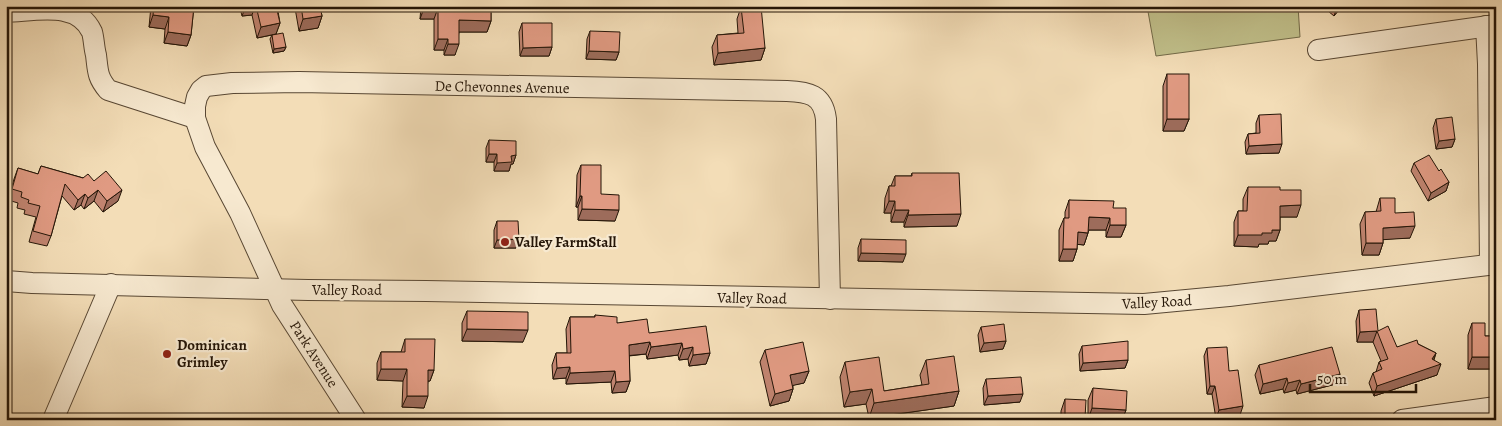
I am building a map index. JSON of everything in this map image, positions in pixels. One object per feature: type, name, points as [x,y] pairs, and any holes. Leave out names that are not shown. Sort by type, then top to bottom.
[{"type":"street","points":[[6,12],[45,7],[70,10],[83,18],[92,34],[100,80],[108,90],[195,118]]},
{"type":"street","points":[[1318,50],[1491,25],[1488,64],[1493,264]]},
{"type":"street","name":"De Chevonnes Avenue","points":[[274,288],[240,213],[205,147],[195,118],[195,102],[201,90],[209,86],[232,83],[299,82],[787,91],[807,93],[817,98],[823,105],[826,119],[830,299]]},
{"type":"street","name":"Valley Road","points":[[6,281],[274,288],[1144,304],[1229,296],[1493,264]]},
{"type":"street","points":[[53,420],[111,284]]},
{"type":"street","name":"Park Avenue","points":[[274,288],[282,305],[356,420]]},
{"type":"street","points":[[1402,420],[1496,407]]},
{"type":"shaded area","points":[[1147,6],[1298,6],[1300,37],[1156,56]]},
{"type":"building","points":[[154,6],[194,6],[191,35],[168,32],[169,17],[153,15]]},
{"type":"building","points":[[256,6],[276,6],[280,23],[261,27]]},
{"type":"building","points":[[301,6],[320,6],[322,16],[303,19]]},
{"type":"building","points":[[424,6],[491,6],[491,21],[459,20],[459,44],[448,44],[448,39],[438,39],[438,8],[424,8]]},
{"type":"building","points":[[761,6],[765,48],[718,53],[717,35],[744,33],[741,7]]},
{"type":"building","points":[[522,23],[552,23],[552,47],[523,48]]},
{"type":"building","points":[[590,31],[620,32],[619,52],[589,51]]},
{"type":"building","points":[[283,33],[286,47],[274,49],[272,35]]},
{"type":"building","points":[[1167,74],[1189,74],[1189,119],[1167,119]]},
{"type":"building","points":[[1281,114],[1282,144],[1249,146],[1248,134],[1260,133],[1259,115]]},
{"type":"building","points":[[1452,117],[1455,139],[1439,141],[1436,119]]},
{"type":"building","points":[[489,140],[516,141],[516,155],[511,156],[512,162],[497,163],[497,154],[489,154]]},
{"type":"building","points":[[1429,155],[1449,182],[1431,193],[1414,163]]},
{"type":"building","points":[[581,165],[601,165],[601,194],[619,195],[619,210],[582,209],[582,196],[580,196]]},
{"type":"building","points":[[41,166],[83,178],[88,174],[94,181],[106,171],[122,190],[107,201],[98,190],[88,198],[85,194],[78,200],[65,184],[51,236],[33,231],[40,206],[28,203],[29,200],[21,197],[22,192],[12,189],[18,168],[38,174]]},
{"type":"building","points":[[912,173],[959,173],[961,214],[908,215],[909,210],[895,210],[895,201],[889,201],[889,186],[895,186],[895,176],[912,176]]},
{"type":"building","points":[[1248,187],[1280,187],[1280,190],[1301,190],[1301,205],[1280,206],[1280,230],[1272,230],[1272,233],[1262,233],[1262,235],[1238,235],[1238,211],[1247,211]]},
{"type":"building","points":[[1380,198],[1395,198],[1395,213],[1414,212],[1415,226],[1383,228],[1383,243],[1366,243],[1365,212],[1381,211]]},
{"type":"building","points":[[1069,200],[1114,201],[1113,208],[1126,208],[1126,225],[1110,225],[1110,218],[1089,217],[1088,233],[1078,232],[1077,249],[1063,249],[1064,218],[1069,218]]},
{"type":"building","points":[[497,221],[518,221],[519,239],[497,240]]},
{"type":"building","points":[[861,239],[906,240],[906,254],[861,253]]},
{"type":"building","points":[[1376,309],[1378,331],[1388,326],[1397,347],[1417,340],[1418,344],[1436,353],[1432,359],[1441,364],[1377,386],[1373,373],[1382,369],[1379,362],[1388,359],[1377,331],[1360,332],[1359,310]]},
{"type":"building","points":[[467,311],[528,312],[528,330],[467,329]]},
{"type":"building","points":[[595,315],[617,317],[617,323],[647,319],[649,333],[706,326],[710,353],[693,355],[693,347],[683,349],[682,343],[651,347],[650,342],[629,345],[630,381],[616,382],[615,371],[570,373],[570,367],[557,368],[556,353],[571,353],[570,317],[595,317]]},
{"type":"building","points":[[1472,323],[1485,323],[1485,336],[1496,336],[1496,357],[1472,357]]},
{"type":"building","points":[[1004,324],[1006,341],[984,343],[981,327]]},
{"type":"building","points":[[405,339],[435,339],[434,370],[428,370],[428,396],[407,396],[407,369],[381,369],[381,352],[405,352]]},
{"type":"building","points":[[1128,341],[1128,360],[1083,363],[1082,346]]},
{"type":"building","points":[[803,342],[809,371],[790,375],[793,389],[775,394],[765,350]]},
{"type":"building","points":[[1227,347],[1229,371],[1238,370],[1243,406],[1219,410],[1215,386],[1210,386],[1207,348]]},
{"type":"building","points":[[1332,347],[1340,374],[1301,384],[1300,380],[1288,383],[1287,378],[1263,384],[1259,365]]},
{"type":"building","points":[[954,356],[959,391],[874,403],[872,389],[850,392],[845,362],[879,357],[884,391],[929,384],[926,360]]},
{"type":"building","points":[[1021,377],[1023,394],[988,396],[986,379]]},
{"type":"building","points":[[1093,388],[1127,391],[1126,410],[1092,408]]},
{"type":"building","points":[[1065,399],[1086,400],[1085,418],[1065,417]]},
{"type":"building","points":[[988,416],[989,420],[975,419]]},
{"type":"building","points":[[753,418],[754,420],[734,420]]},
{"type":"place","name":"Valley FarmStall","points":[[505,242]]},
{"type":"place","name":"Dominican Grimley","points":[[167,354]]}]
